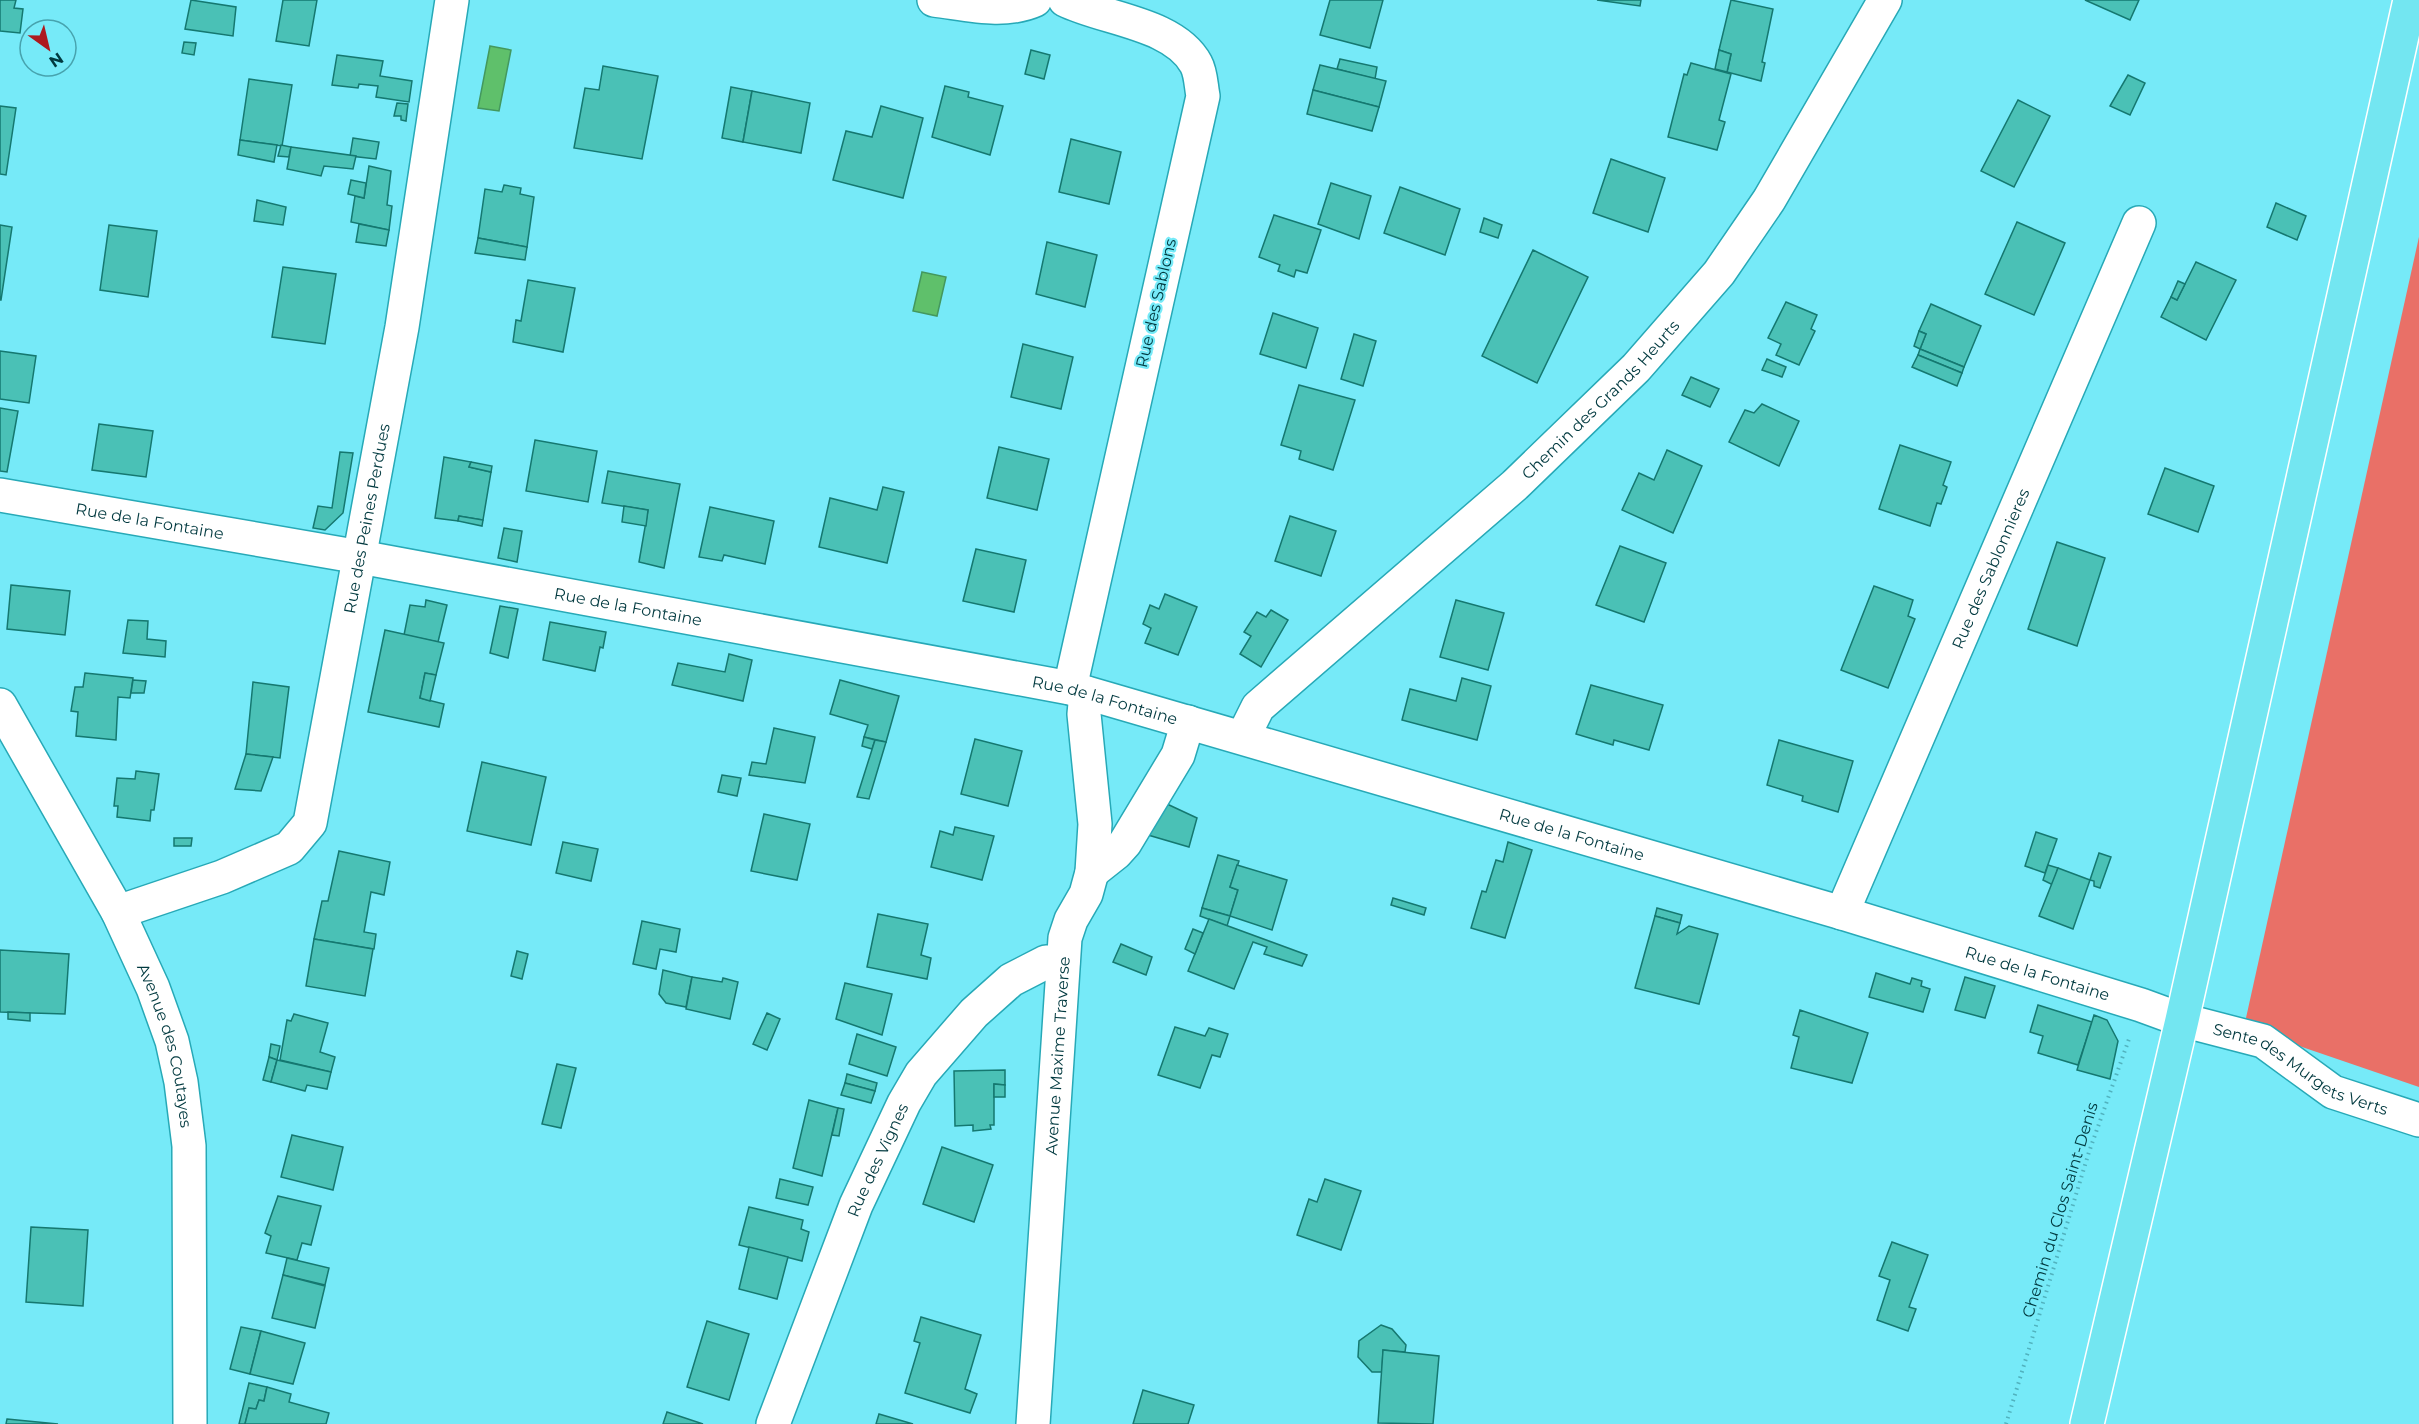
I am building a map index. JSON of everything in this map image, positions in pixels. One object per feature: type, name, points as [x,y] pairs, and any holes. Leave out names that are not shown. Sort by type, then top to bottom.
[{"type":"main road","points":[[2087,1424],[2182,1020],[2410,0]]},
{"type":"street","name":"Rue des Peines Perdues","points":[[118,912],[222,877],[289,848],[310,823],[402,327],[452,0]]},
{"type":"street","points":[[934,0],[1004,8],[1023,6],[1035,0]]},
{"type":"street","name":"Rue des Sablons","points":[[1065,0],[1170,38],[1185,49],[1197,66],[1203,96],[1078,691]]},
{"type":"street","name":"Chemin des Grands Heurts","points":[[1243,737],[1257,707],[1515,485],[1636,368],[1712,282],[1769,200],[1885,0]]},
{"type":"street","name":"Rue des Sablonnieres","points":[[1842,913],[2139,223]]},
{"type":"street","name":"Rue de la Fontaine","points":[[0,495],[360,557],[1078,691],[1243,737],[1842,913],[2141,1005],[2182,1020]]},
{"type":"street","name":"Avenue Maxime Traverse","points":[[1033,1424],[1065,938],[1071,920],[1086,894],[1092,872],[1095,824],[1084,714],[1078,691]]},
{"type":"street","name":"Avenue des Coutayes","points":[[0,705],[118,912],[153,988],[172,1041],[181,1082],[189,1146],[190,1424]]},
{"type":"street","points":[[1092,872],[1125,843],[1178,755],[1188,722]]},
{"type":"street","name":"Rue des Vignes","points":[[773,1424],[856,1205],[904,1103],[921,1074],[974,1013],[1011,980],[1046,962],[1063,962]]},
{"type":"street","name":"Sente des Murgets Verts","points":[[2182,1020],[2263,1041],[2333,1092],[2419,1120]]},
{"type":"path","name":"Chemin du Clos Saint-Denis","points":[[2006,1424],[2089,1152],[2141,1005]]},
{"type":"shaded area","points":[[490,46],[511,50],[499,111],[478,108]]},
{"type":"shaded area","points":[[2419,237],[2419,1087],[2244,1027]]},
{"type":"shaded area","points":[[922,272],[946,277],[937,316],[913,311]]},
{"type":"building","points":[[0,0],[16,0],[14,8],[23,9],[22,18],[18,18],[18,33],[0,31]]},
{"type":"building","points":[[191,0],[236,7],[233,36],[185,29]]},
{"type":"building","points":[[283,0],[317,0],[309,46],[276,41]]},
{"type":"building","points":[[1330,0],[1383,0],[1370,48],[1320,35]]},
{"type":"building","points":[[1597,0],[1641,0],[1640,6]]},
{"type":"building","points":[[1731,0],[1773,9],[1762,62],[1765,63],[1761,81],[1727,72],[1731,54],[1719,50]]},
{"type":"building","points":[[2085,0],[2139,0],[2130,20]]},
{"type":"building","points":[[184,42],[196,43],[194,55],[182,53]]},
{"type":"building","points":[[1031,50],[1050,55],[1044,79],[1025,74]]},
{"type":"building","points":[[1719,50],[1731,54],[1727,72],[1715,69]]},
{"type":"building","points":[[337,55],[383,61],[380,76],[412,81],[409,102],[376,97],[378,86],[359,84],[358,88],[332,85]]},
{"type":"building","points":[[1340,59],[1377,67],[1375,79],[1337,69]]},
{"type":"building","points":[[1691,63],[1731,74],[1719,120],[1725,122],[1717,150],[1668,137],[1684,74],[1687,75]]},
{"type":"building","points":[[1320,65],[1386,81],[1379,107],[1313,90]]},
{"type":"building","points":[[603,66],[658,76],[642,159],[574,148],[585,88],[599,90]]},
{"type":"building","points":[[2128,75],[2145,83],[2130,115],[2110,106]]},
{"type":"building","points":[[249,79],[292,85],[282,146],[240,140]]},
{"type":"building","points":[[945,86],[969,92],[968,97],[1003,106],[990,155],[932,137]]},
{"type":"building","points":[[731,87],[752,91],[743,142],[722,138]]},
{"type":"building","points":[[1313,90],[1379,107],[1372,131],[1307,114]]},
{"type":"building","points":[[752,91],[810,103],[801,153],[743,142]]},
{"type":"building","points":[[2018,100],[2050,116],[2014,187],[1981,171]]},
{"type":"building","points":[[397,103],[408,104],[406,121],[401,120],[401,116],[394,116]]},
{"type":"building","points":[[0,106],[16,108],[6,175],[0,174]]},
{"type":"building","points":[[881,106],[923,118],[903,198],[833,180],[846,131],[872,137]]},
{"type":"building","points":[[353,138],[379,142],[376,159],[350,156]]},
{"type":"building","points":[[1071,139],[1121,152],[1109,204],[1059,192]]},
{"type":"building","points":[[240,140],[277,145],[274,162],[238,155]]},
{"type":"building","points":[[281,145],[291,147],[289,157],[278,156]]},
{"type":"building","points":[[291,147],[356,156],[353,169],[324,166],[321,176],[287,169]]},
{"type":"building","points":[[1611,159],[1665,178],[1648,232],[1593,213]]},
{"type":"building","points":[[369,166],[391,171],[387,205],[392,206],[389,230],[351,222],[355,196],[364,198]]},
{"type":"building","points":[[351,180],[366,183],[364,198],[348,194]]},
{"type":"building","points":[[1331,183],[1371,196],[1359,239],[1318,224]]},
{"type":"building","points":[[504,185],[521,188],[520,194],[534,197],[527,247],[478,238],[485,189],[502,192]]},
{"type":"building","points":[[1400,187],[1460,209],[1445,255],[1384,233]]},
{"type":"building","points":[[257,200],[286,207],[283,225],[254,221]]},
{"type":"building","points":[[2276,203],[2306,216],[2297,240],[2267,227]]},
{"type":"building","points":[[1274,215],[1321,230],[1307,273],[1296,270],[1294,277],[1278,271],[1280,265],[1259,257]]},
{"type":"building","points":[[1484,218],[1502,225],[1498,238],[1480,232]]},
{"type":"building","points":[[2017,222],[2065,243],[2034,315],[1985,294]]},
{"type":"building","points":[[359,224],[389,230],[386,246],[356,242]]},
{"type":"building","points":[[0,225],[12,227],[1,300],[0,300]]},
{"type":"building","points":[[109,225],[157,231],[148,297],[100,290]]},
{"type":"building","points":[[478,238],[527,247],[525,260],[475,253]]},
{"type":"building","points":[[1047,242],[1097,255],[1085,307],[1036,294]]},
{"type":"building","points":[[1533,250],[1588,277],[1537,383],[1482,356]]},
{"type":"building","points":[[2196,262],[2236,280],[2206,340],[2161,317],[2171,297],[2177,300]]},
{"type":"building","points":[[283,267],[336,274],[325,344],[272,337]]},
{"type":"building","points":[[528,280],[575,288],[563,352],[513,342],[516,320],[521,321]]},
{"type":"building","points":[[2178,281],[2185,284],[2177,300],[2171,297]]},
{"type":"building","points":[[1786,302],[1817,315],[1811,329],[1815,331],[1799,365],[1776,355],[1781,344],[1768,338]]},
{"type":"building","points":[[1931,304],[1981,326],[1964,367],[1920,349],[1926,334],[1919,331]]},
{"type":"building","points":[[1273,313],[1318,328],[1306,368],[1260,354]]},
{"type":"building","points":[[1919,331],[1926,334],[1920,349],[1914,346]]},
{"type":"building","points":[[1354,334],[1376,341],[1363,386],[1341,379]]},
{"type":"building","points":[[1023,344],[1073,357],[1061,409],[1011,397]]},
{"type":"building","points":[[1920,349],[1964,367],[1962,373],[1918,355]]},
{"type":"building","points":[[0,351],[36,356],[29,403],[0,399]]},
{"type":"building","points":[[1918,355],[1962,373],[1957,386],[1912,367]]},
{"type":"building","points":[[1767,359],[1786,367],[1782,377],[1762,370]]},
{"type":"building","points":[[1691,377],[1719,389],[1710,407],[1682,395]]},
{"type":"building","points":[[1299,385],[1355,400],[1333,470],[1299,459],[1301,451],[1281,445]]},
{"type":"building","points":[[1762,404],[1799,421],[1779,466],[1729,442],[1745,410],[1754,413]]},
{"type":"building","points":[[0,408],[18,411],[7,472],[0,471]]},
{"type":"building","points":[[99,424],[153,431],[146,477],[92,470]]},
{"type":"building","points":[[535,440],[597,451],[588,502],[526,491]]},
{"type":"building","points":[[1900,445],[1951,462],[1943,485],[1947,487],[1941,504],[1937,503],[1930,526],[1879,509]]},
{"type":"building","points":[[999,447],[1049,459],[1037,510],[987,498]]},
{"type":"building","points":[[1667,450],[1702,466],[1673,533],[1622,510],[1639,473],[1654,480]]},
{"type":"building","points":[[340,452],[353,453],[343,513],[325,530],[313,528],[318,506],[332,508]]},
{"type":"building","points":[[444,457],[471,462],[469,467],[491,472],[483,520],[459,516],[458,521],[435,518]]},
{"type":"building","points":[[471,462],[492,466],[491,472],[469,467]]},
{"type":"building","points":[[2165,468],[2214,486],[2198,532],[2148,514]]},
{"type":"building","points":[[608,471],[680,484],[664,568],[639,562],[648,510],[602,503]]},
{"type":"building","points":[[883,487],[904,492],[887,563],[819,547],[830,498],[877,510]]},
{"type":"building","points":[[624,506],[648,510],[646,526],[622,522]]},
{"type":"building","points":[[710,507],[774,521],[765,564],[724,555],[722,561],[699,557]]},
{"type":"building","points":[[459,516],[483,520],[482,526],[458,521]]},
{"type":"building","points":[[1290,516],[1336,531],[1321,576],[1275,561]]},
{"type":"building","points":[[504,528],[522,531],[517,562],[498,558]]},
{"type":"building","points":[[2057,542],[2105,558],[2077,646],[2028,629]]},
{"type":"building","points":[[1620,546],[1666,563],[1644,622],[1596,605]]},
{"type":"building","points":[[976,549],[1026,560],[1014,612],[963,601]]},
{"type":"building","points":[[11,585],[70,591],[65,635],[7,629]]},
{"type":"building","points":[[1874,586],[1913,600],[1908,616],[1915,619],[1888,688],[1841,670]]},
{"type":"building","points":[[1165,594],[1197,607],[1178,655],[1145,643],[1151,628],[1143,624],[1150,605],[1159,609]]},
{"type":"building","points":[[426,600],[447,605],[438,642],[404,635],[410,605],[425,607]]},
{"type":"building","points":[[1456,600],[1504,613],[1488,670],[1440,657]]},
{"type":"building","points":[[500,606],[518,609],[508,658],[490,653]]},
{"type":"building","points":[[1271,610],[1288,620],[1261,667],[1240,654],[1251,636],[1244,632],[1257,612],[1266,617]]},
{"type":"building","points":[[128,620],[148,621],[147,639],[166,641],[165,657],[123,653]]},
{"type":"building","points":[[550,622],[606,632],[595,671],[543,660]]},
{"type":"building","points":[[385,630],[444,643],[436,675],[425,673],[420,698],[444,704],[439,727],[368,712]]},
{"type":"building","points":[[729,654],[752,660],[743,701],[672,685],[678,663],[725,672]]},
{"type":"building","points":[[85,673],[133,678],[130,698],[118,697],[116,740],[76,736],[78,712],[71,711],[75,687],[83,687]]},
{"type":"building","points":[[425,673],[436,675],[430,701],[420,698]]},
{"type":"building","points":[[1462,678],[1491,686],[1477,740],[1402,720],[1410,689],[1456,701]]},
{"type":"building","points":[[133,680],[146,681],[144,693],[131,693]]},
{"type":"building","points":[[840,680],[899,696],[886,742],[864,737],[868,725],[830,714]]},
{"type":"building","points":[[253,682],[289,687],[280,758],[246,754]]},
{"type":"building","points":[[1591,685],[1663,705],[1649,750],[1614,740],[1613,745],[1576,734]]},
{"type":"building","points":[[774,728],[815,737],[805,783],[749,775],[752,762],[766,764]]},
{"type":"building","points":[[864,737],[875,740],[872,749],[862,746]]},
{"type":"building","points":[[975,739],[1022,751],[1008,806],[961,794]]},
{"type":"building","points":[[875,740],[886,742],[869,799],[857,797]]},
{"type":"building","points":[[1779,740],[1853,761],[1838,812],[1802,801],[1803,796],[1767,785]]},
{"type":"building","points":[[246,754],[273,757],[261,791],[235,789]]},
{"type":"building","points":[[482,762],[546,777],[531,845],[467,831]]},
{"type":"building","points":[[136,771],[159,774],[154,810],[151,810],[150,821],[117,817],[118,806],[114,806],[117,778],[135,779]]},
{"type":"building","points":[[722,775],[741,778],[737,796],[718,792]]},
{"type":"building","points":[[1167,804],[1197,818],[1189,847],[1148,835]]},
{"type":"building","points":[[764,814],[810,824],[797,880],[751,871]]},
{"type":"building","points":[[955,827],[994,836],[982,880],[931,867],[940,831],[953,835]]},
{"type":"building","points":[[2036,832],[2057,839],[2045,873],[2025,866]]},
{"type":"building","points":[[174,838],[192,838],[191,846],[174,846]]},
{"type":"building","points":[[563,842],[598,849],[591,881],[556,873]]},
{"type":"building","points":[[1508,842],[1532,850],[1505,938],[1471,928],[1482,891],[1486,892],[1496,860],[1503,862]]},
{"type":"building","points":[[339,851],[390,862],[384,895],[371,892],[364,932],[376,934],[374,949],[314,939],[322,901],[328,901]]},
{"type":"building","points":[[2099,853],[2111,857],[2100,888],[2094,886],[2094,881],[2090,880]]},
{"type":"building","points":[[1218,855],[1239,861],[1230,887],[1238,890],[1230,916],[1202,908]]},
{"type":"building","points":[[1237,865],[1287,880],[1272,930],[1230,916],[1238,890],[1230,887]]},
{"type":"building","points":[[2048,865],[2058,868],[2053,885],[2043,880]]},
{"type":"building","points":[[2058,868],[2090,880],[2073,929],[2039,916]]},
{"type":"building","points":[[1393,898],[1426,908],[1424,915],[1391,905]]},
{"type":"building","points":[[1202,908],[1230,916],[1227,926],[1200,916]]},
{"type":"building","points":[[1657,908],[1682,915],[1680,923],[1655,916]]},
{"type":"building","points":[[878,914],[928,924],[921,955],[931,958],[927,979],[867,967]]},
{"type":"building","points":[[1655,916],[1680,923],[1677,934],[1689,926],[1718,934],[1699,1004],[1635,988]]},
{"type":"building","points":[[1209,919],[1307,955],[1302,966],[1264,954],[1267,947],[1253,942],[1234,989],[1188,971]]},
{"type":"building","points":[[642,921],[680,929],[676,952],[660,949],[656,969],[633,964]]},
{"type":"building","points":[[1193,929],[1203,933],[1195,954],[1185,949]]},
{"type":"building","points":[[314,939],[373,949],[365,996],[306,986]]},
{"type":"building","points":[[1121,944],[1152,957],[1146,975],[1113,962]]},
{"type":"building","points":[[0,950],[69,954],[65,1014],[0,1012]]},
{"type":"building","points":[[517,951],[528,954],[522,979],[511,976]]},
{"type":"building","points":[[663,970],[692,977],[686,1007],[666,1003],[659,994]]},
{"type":"building","points":[[1876,973],[1910,984],[1912,978],[1922,981],[1921,986],[1930,989],[1923,1012],[1869,997]]},
{"type":"building","points":[[692,977],[722,982],[723,978],[738,982],[730,1019],[686,1009]]},
{"type":"building","points":[[1965,977],[1995,986],[1985,1018],[1955,1010]]},
{"type":"building","points":[[845,983],[892,994],[882,1035],[836,1019]]},
{"type":"building","points":[[2038,1005],[2092,1022],[2078,1065],[2038,1053],[2043,1036],[2030,1032]]},
{"type":"building","points":[[1800,1010],[1868,1033],[1852,1083],[1791,1068],[1799,1037],[1793,1035]]},
{"type":"building","points":[[8,1012],[30,1013],[30,1021],[8,1019]]},
{"type":"building","points":[[767,1013],[780,1019],[767,1050],[753,1044]]},
{"type":"building","points":[[294,1014],[328,1023],[320,1052],[335,1057],[331,1072],[280,1060],[287,1020],[291,1021]]},
{"type":"building","points":[[2094,1015],[2107,1020],[2118,1041],[2110,1079],[2077,1070]]},
{"type":"building","points":[[1175,1027],[1205,1036],[1209,1028],[1228,1034],[1220,1057],[1212,1055],[1200,1088],[1158,1075]]},
{"type":"building","points":[[857,1034],[896,1047],[887,1076],[849,1064]]},
{"type":"building","points":[[271,1044],[280,1046],[277,1060],[269,1057]]},
{"type":"building","points":[[269,1057],[277,1060],[271,1082],[263,1080]]},
{"type":"building","points":[[277,1060],[331,1072],[327,1089],[307,1085],[305,1091],[271,1082]]},
{"type":"building","points":[[557,1064],[576,1068],[561,1128],[542,1124]]},
{"type":"building","points":[[1005,1070],[1005,1085],[994,1084],[994,1125],[990,1125],[991,1129],[973,1131],[973,1125],[955,1126],[954,1071]]},
{"type":"building","points":[[847,1074],[877,1083],[875,1091],[845,1083]]},
{"type":"building","points":[[845,1083],[875,1091],[871,1103],[841,1095]]},
{"type":"building","points":[[994,1084],[1005,1085],[1005,1097],[994,1097]]},
{"type":"building","points":[[809,1100],[838,1108],[822,1176],[793,1168]]},
{"type":"building","points":[[838,1108],[844,1109],[839,1136],[832,1135]]},
{"type":"building","points":[[292,1135],[343,1147],[333,1190],[281,1177]]},
{"type":"building","points":[[942,1147],[993,1165],[974,1222],[923,1204]]},
{"type":"building","points":[[780,1179],[813,1187],[808,1205],[776,1198]]},
{"type":"building","points":[[1325,1179],[1361,1191],[1341,1250],[1297,1235],[1309,1199],[1317,1202]]},
{"type":"building","points":[[278,1196],[321,1206],[311,1245],[302,1243],[297,1260],[266,1253],[271,1236],[265,1233]]},
{"type":"building","points":[[749,1207],[803,1220],[801,1229],[809,1232],[802,1261],[739,1245]]},
{"type":"building","points":[[31,1227],[88,1230],[83,1306],[26,1302]]},
{"type":"building","points":[[1892,1242],[1928,1255],[1909,1307],[1916,1309],[1908,1331],[1877,1320],[1890,1280],[1879,1276]]},
{"type":"building","points":[[749,1247],[788,1257],[777,1299],[739,1289]]},
{"type":"building","points":[[287,1258],[329,1268],[325,1285],[283,1275]]},
{"type":"building","points":[[283,1275],[325,1286],[315,1328],[272,1318]]},
{"type":"building","points":[[921,1317],[981,1335],[965,1389],[977,1394],[970,1413],[905,1393],[920,1343],[914,1341]]},
{"type":"building","points":[[707,1321],[749,1334],[729,1400],[687,1387]]},
{"type":"building","points":[[1381,1325],[1392,1329],[1406,1345],[1405,1352],[1383,1350],[1382,1372],[1372,1372],[1358,1357],[1359,1341]]},
{"type":"building","points":[[241,1327],[261,1331],[250,1374],[230,1369]]},
{"type":"building","points":[[261,1331],[305,1343],[293,1384],[250,1374]]},
{"type":"building","points":[[1383,1350],[1439,1356],[1433,1424],[1378,1423]]},
{"type":"building","points":[[249,1383],[267,1387],[264,1401],[259,1400],[256,1409],[249,1408],[245,1424],[239,1424]]},
{"type":"building","points":[[267,1387],[291,1394],[289,1402],[329,1413],[326,1424],[245,1424],[249,1408],[256,1409],[259,1400],[264,1401]]},
{"type":"building","points":[[1143,1390],[1194,1405],[1188,1424],[1133,1424]]},
{"type":"building","points":[[667,1412],[703,1424],[663,1424]]},
{"type":"building","points":[[879,1414],[913,1424],[876,1424]]},
{"type":"building","points":[[7,1419],[58,1424],[6,1424]]}]
